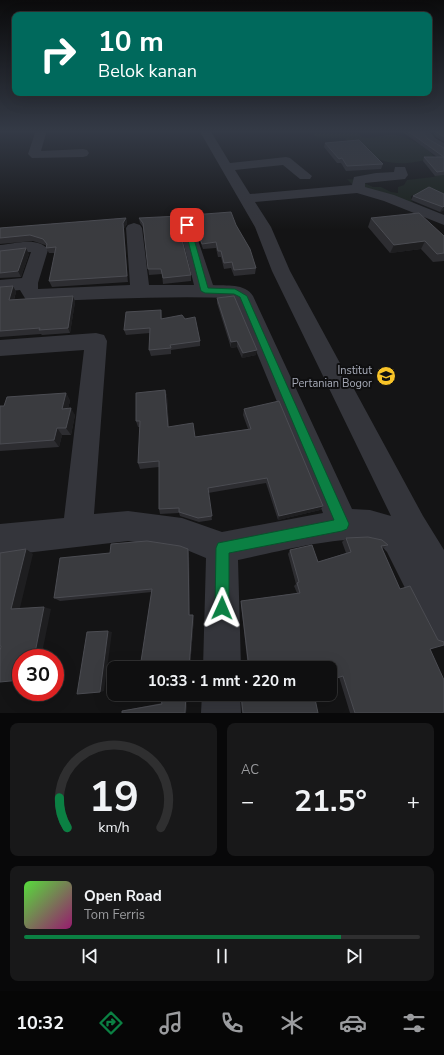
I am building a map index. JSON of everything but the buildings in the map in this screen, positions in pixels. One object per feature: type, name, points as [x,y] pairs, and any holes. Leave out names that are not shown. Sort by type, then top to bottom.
[{"type":"street","points":[[226,163],[263,227],[285,278],[412,527],[444,581]]},
{"type":"street","points":[[228,167],[264,163]]},
{"type":"street","points":[[289,163],[305,176]]},
{"type":"street","points":[[358,189],[359,180],[376,177],[400,176],[400,170]]},
{"type":"street","points":[[329,177],[342,190]]},
{"type":"street","points":[[245,198],[358,189],[389,198],[444,220]]},
{"type":"street","points":[[187,225],[205,291]]},
{"type":"street","points":[[134,228],[140,291]]},
{"type":"street","points":[[0,250],[35,247],[40,250],[28,288],[32,296],[140,291],[205,291],[235,292],[243,296],[342,524]]},
{"type":"street","points":[[0,286],[30,283]]},
{"type":"street","points":[[0,348],[96,341],[78,531]]},
{"type":"street","points":[[0,540],[128,526],[182,533],[222,548],[342,524],[370,525],[386,529],[398,541],[444,627]]},
{"type":"street","points":[[222,548],[222,661]]},
{"type":"street","points":[[221,701],[221,713]]},
{"type":"shaded area","points":[[444,173],[444,199],[414,195],[411,196],[411,200],[415,205],[353,185],[347,179],[358,180],[373,187],[381,187],[391,192],[398,193],[398,187],[404,185],[407,180],[433,177]]},
{"type":"place","name":"Institut Pertanian Bogor","points":[[386,376]]},
{"type":"route","points":[[187,225],[205,291],[235,292],[243,296],[342,524],[222,548],[222,608]]}]
